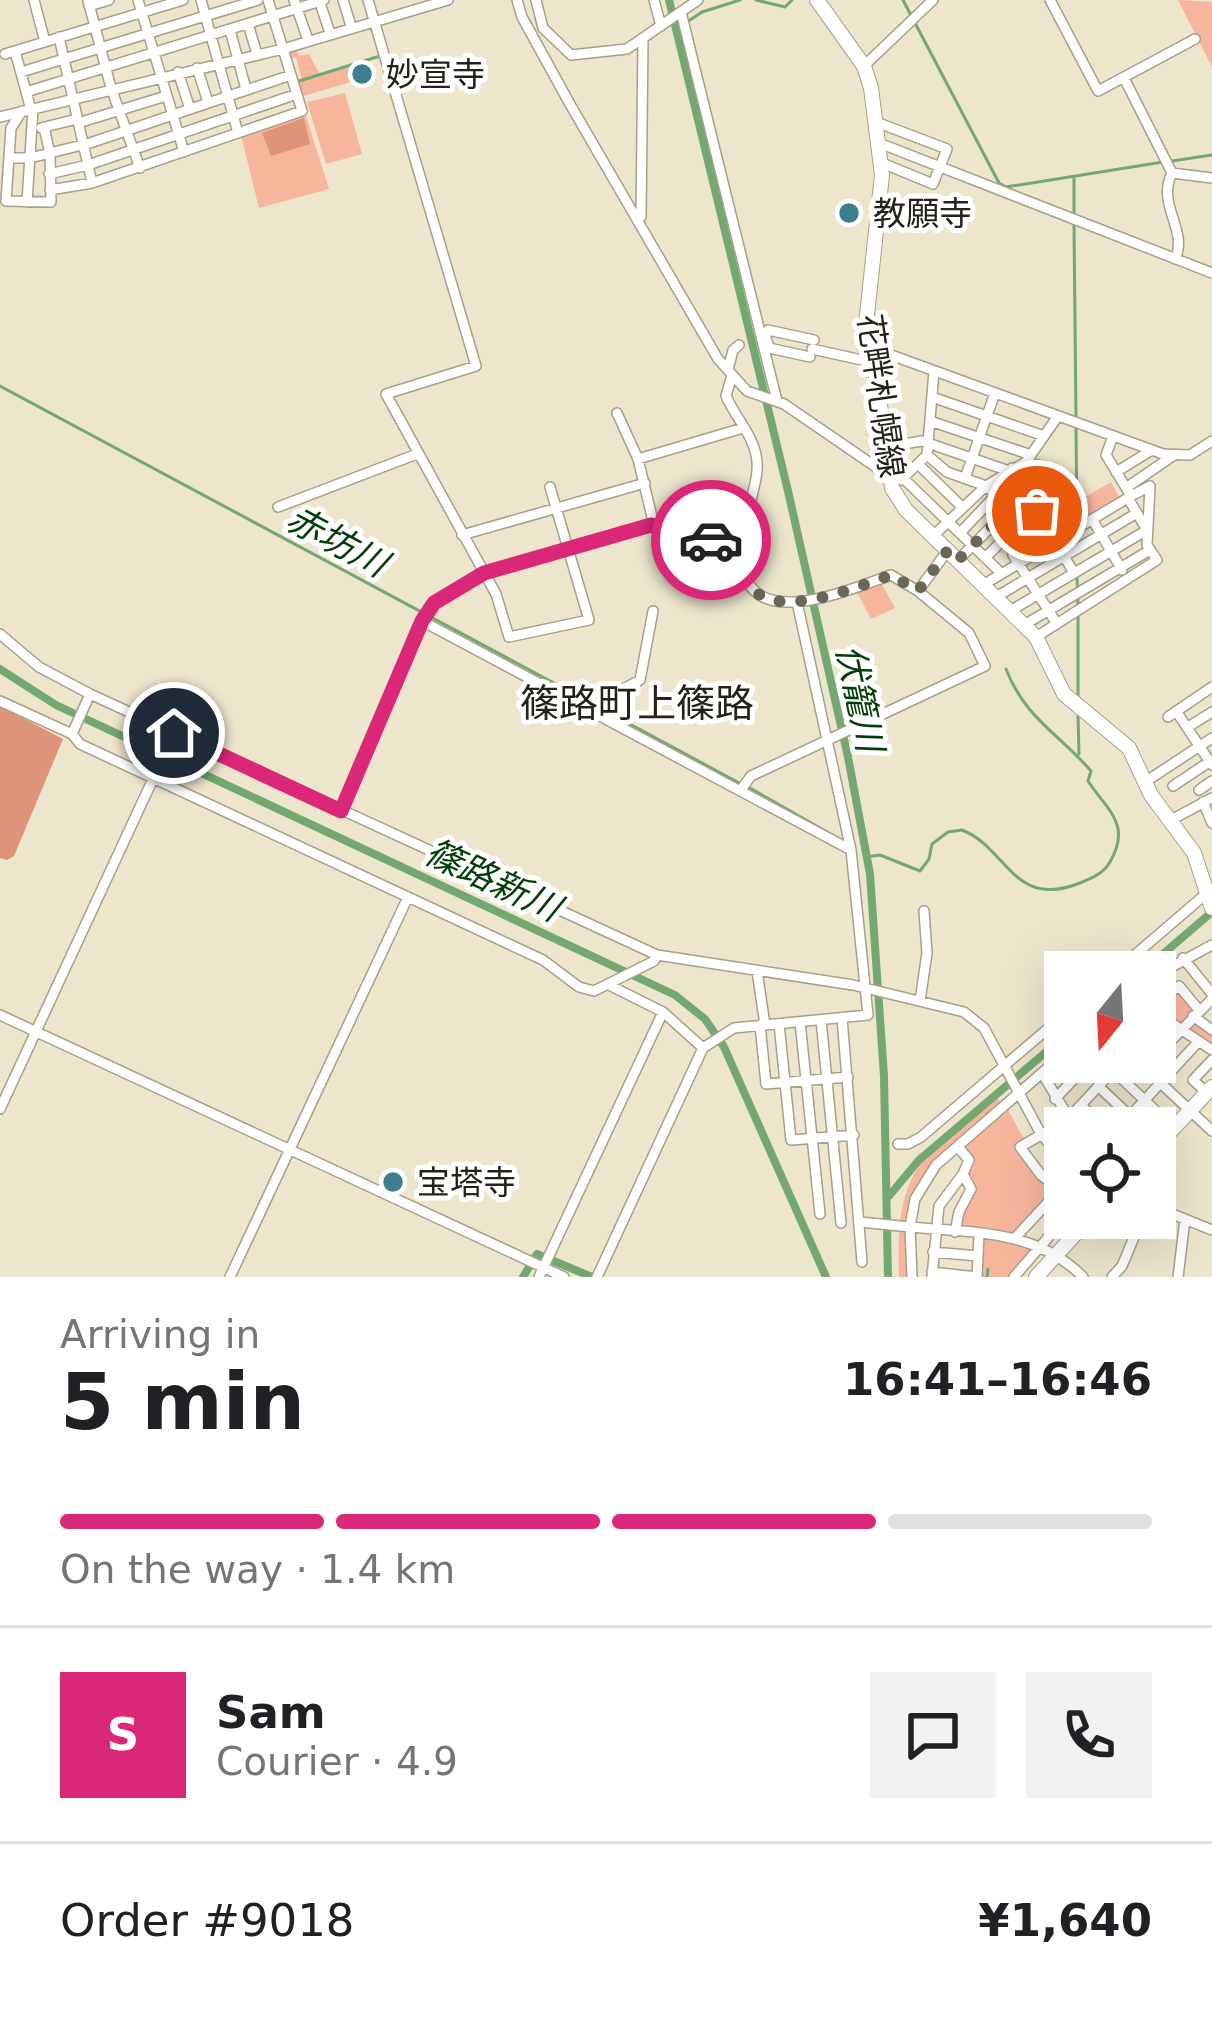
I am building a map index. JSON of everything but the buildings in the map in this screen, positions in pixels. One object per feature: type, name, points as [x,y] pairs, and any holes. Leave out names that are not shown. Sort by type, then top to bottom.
[{"type":"main road","name":"花畔札幌線","points":[[817,0],[864,66],[877,122],[882,189],[867,298],[870,355],[884,447],[906,510],[1030,631],[1058,684],[1079,707],[1129,748],[1144,782],[1194,854],[1209,901]]},
{"type":"main road","points":[[1176,1126],[1209,1090]]},
{"type":"main road","points":[[1036,1277],[1065,1239]]},
{"type":"street","points":[[34,0],[45,41]]},
{"type":"street","points":[[109,0],[89,3],[111,88],[140,168]]},
{"type":"street","points":[[138,0],[184,152]]},
{"type":"street","points":[[29,110],[11,128],[6,201],[51,202],[50,154],[10,52],[183,0]]},
{"type":"street","points":[[201,0],[238,134]]},
{"type":"street","points":[[21,72],[258,0]]},
{"type":"street","points":[[50,190],[140,168],[302,111],[268,0]]},
{"type":"street","points":[[26,92],[273,17],[295,4],[321,0],[330,33]]},
{"type":"street","points":[[343,0],[351,26]]},
{"type":"street","points":[[368,0],[476,366],[386,394],[496,594],[508,637],[589,620],[550,487]]},
{"type":"street","points":[[0,117],[283,49],[448,0]]},
{"type":"street","points":[[517,0],[528,29],[637,220],[730,373],[754,395],[776,401],[895,481],[1001,573]]},
{"type":"street","points":[[536,0],[543,28],[572,55],[627,49],[698,0]]},
{"type":"street","points":[[654,0],[662,25]]},
{"type":"street","points":[[864,66],[933,0]]},
{"type":"street","points":[[1050,0],[1098,91],[1195,39]]},
{"type":"street","points":[[295,4],[308,40]]},
{"type":"street","points":[[679,13],[776,401]]},
{"type":"street","points":[[248,24],[256,54]]},
{"type":"street","points":[[230,30],[246,89]]},
{"type":"street","points":[[59,37],[92,183]]},
{"type":"street","points":[[637,220],[641,217],[643,39]]},
{"type":"street","points":[[191,42],[208,102]]},
{"type":"street","points":[[178,72],[190,109]]},
{"type":"street","points":[[10,158],[83,145],[291,74]]},
{"type":"street","points":[[1124,78],[1168,165],[1169,210],[1180,242],[1175,259]]},
{"type":"street","points":[[276,79],[288,116]]},
{"type":"street","points":[[49,174],[297,94]]},
{"type":"street","points":[[38,129],[166,97]]},
{"type":"street","points":[[877,122],[947,149],[933,184],[882,164]]},
{"type":"street","points":[[58,124],[65,150]]},
{"type":"street","points":[[27,202],[38,129]]},
{"type":"street","points":[[905,173],[918,138]]},
{"type":"street","points":[[880,142],[1212,273]]},
{"type":"street","points":[[1168,165],[1212,178]]},
{"type":"street","points":[[739,345],[733,350],[726,396],[754,447],[757,465],[743,546],[744,573],[759,594],[773,602],[821,598],[891,575],[969,633],[986,666],[751,776],[742,787]]},
{"type":"street","points":[[812,349],[870,355],[934,371],[1152,450],[1174,455],[1198,452],[1212,441]]},
{"type":"street","points":[[895,481],[918,464],[928,449],[934,371]]},
{"type":"street","points":[[965,478],[995,393]]},
{"type":"street","points":[[932,397],[1044,436]]},
{"type":"street","points":[[617,412],[638,459],[654,525]]},
{"type":"street","points":[[933,536],[986,486],[1028,459],[1058,416]]},
{"type":"street","points":[[930,421],[980,437],[1048,468],[1072,511],[1013,556],[1057,625]]},
{"type":"street","points":[[638,459],[743,428]]},
{"type":"street","points":[[1113,436],[1108,457],[1147,530]]},
{"type":"street","points":[[1108,457],[1130,442]]},
{"type":"street","points":[[884,447],[928,449],[1010,470],[1076,572]]},
{"type":"street","points":[[928,449],[947,472],[986,486],[1023,520]]},
{"type":"street","points":[[1117,472],[1152,450]]},
{"type":"street","points":[[278,507],[417,454]]},
{"type":"street","points":[[983,585],[1092,519],[1174,455]]},
{"type":"street","points":[[918,464],[962,507]]},
{"type":"street","points":[[959,533],[996,496],[1043,466]]},
{"type":"street","points":[[918,591],[1010,508],[1055,481]]},
{"type":"street","points":[[461,535],[645,483]]},
{"type":"street","points":[[1030,631],[1057,625],[1156,562],[1147,530],[1150,486],[1128,494]]},
{"type":"street","points":[[986,558],[1023,520],[1064,496]]},
{"type":"street","points":[[996,598],[1137,513]]},
{"type":"street","points":[[1092,519],[1127,580]]},
{"type":"street","points":[[341,811],[434,603],[484,573],[654,525],[743,546]]},
{"type":"street","points":[[1010,611],[1147,530]]},
{"type":"street","points":[[1030,631],[1048,610],[1150,550]]},
{"type":"street","points":[[600,1276],[705,1047],[732,1029],[868,1015],[851,850],[799,601]]},
{"type":"street","points":[[596,709],[640,680],[653,611]]},
{"type":"street","points":[[424,617],[851,850]]},
{"type":"street","points":[[0,634],[39,667],[88,698],[654,959],[867,988],[974,1018],[1044,1138]]},
{"type":"street","points":[[1163,771],[1176,791],[1211,762],[1172,714],[1212,687]]},
{"type":"street","points":[[72,732],[88,698]]},
{"type":"street","points":[[0,701],[72,732],[80,745],[543,959],[579,987],[594,991],[654,959]]},
{"type":"street","points":[[1188,728],[1212,712]]},
{"type":"street","points":[[1144,782],[1212,738]]},
{"type":"street","points":[[0,1109],[153,778]]},
{"type":"street","points":[[1199,790],[1212,781]]},
{"type":"street","points":[[1171,820],[1208,800],[1212,823]]},
{"type":"street","points":[[230,1277],[408,897]]},
{"type":"street","points":[[1143,951],[1209,901]]},
{"type":"street","points":[[920,1000],[927,957],[924,911]]},
{"type":"street","points":[[1176,962],[1207,948],[1212,961]]},
{"type":"street","points":[[1176,1034],[1212,997],[1183,958]]},
{"type":"street","points":[[757,971],[766,1084],[848,1076]]},
{"type":"street","points":[[611,984],[663,1012],[705,1047]]},
{"type":"street","points":[[1176,988],[1179,986],[1212,1030]]},
{"type":"street","points":[[540,1264],[663,1012]]},
{"type":"street","points":[[0,1015],[564,1277]]},
{"type":"street","points":[[842,1018],[862,1262]]},
{"type":"street","points":[[821,1020],[841,1223]]},
{"type":"street","points":[[800,1022],[820,1214]]},
{"type":"street","points":[[779,1024],[791,1140],[854,1135]]},
{"type":"street","points":[[1176,1027],[1212,1050]]},
{"type":"street","points":[[898,1144],[921,1137],[1044,1032]]},
{"type":"street","points":[[1176,1066],[1199,1041]]},
{"type":"street","points":[[1209,1090],[1193,1080],[1212,1060]]},
{"type":"street","points":[[912,1277],[905,1227],[921,1185],[1017,1089],[1042,1073],[1060,1107]]},
{"type":"street","points":[[1055,1099],[1070,1083]]},
{"type":"street","points":[[1081,1105],[1100,1083]]},
{"type":"street","points":[[1129,1083],[1152,1107]]},
{"type":"street","points":[[1138,1107],[1160,1083],[1209,1122]]},
{"type":"street","points":[[1098,1086],[1120,1107]]},
{"type":"street","points":[[1044,1133],[1020,1147],[1044,1176]]},
{"type":"street","points":[[958,1147],[969,1160],[945,1194],[934,1230],[932,1275],[977,1277],[980,1234]]},
{"type":"street","points":[[955,1232],[958,1212],[970,1195],[970,1183],[963,1174]]},
{"type":"street","points":[[818,1198],[858,1194]]},
{"type":"street","points":[[1015,1238],[1044,1208]]},
{"type":"street","points":[[1176,1215],[1212,1230]]},
{"type":"street","points":[[1178,1277],[1185,1219]]},
{"type":"street","points":[[860,1222],[1015,1238],[1057,1253],[1083,1277]]},
{"type":"street","points":[[1015,1277],[1050,1239]]},
{"type":"street","points":[[1112,1277],[1133,1239]]},
{"type":"street","points":[[933,1252],[978,1256]]},
{"type":"shaded area","points":[[1178,0],[1212,2],[1212,67]]},
{"type":"shaded area","points":[[295,46],[299,56],[309,54],[320,75],[349,66],[354,81],[300,97],[295,83],[302,80],[296,57],[287,59],[285,50]]},
{"type":"shaded area","points":[[345,93],[362,154],[326,164],[307,102]]},
{"type":"shaded area","points":[[305,113],[329,189],[259,208],[241,135]]},
{"type":"shaded area","points":[[304,118],[310,144],[271,156],[262,133]]},
{"type":"shaded area","points":[[1111,482],[1121,500],[1081,524],[1080,500]]},
{"type":"shaded area","points":[[880,581],[895,608],[871,619],[856,590]]},
{"type":"shaded area","points":[[0,706],[63,739],[14,856],[7,860],[0,858]]},
{"type":"shaded area","points":[[1176,990],[1212,1033],[1212,1047],[1176,1024]]},
{"type":"shaded area","points":[[997,1097],[1002,1104],[921,1181],[912,1198],[909,1277],[899,1277],[902,1212],[917,1170],[947,1137]]},
{"type":"shaded area","points":[[1007,1108],[1025,1141],[1018,1145],[1044,1175],[1044,1202],[1014,1234],[960,1229],[960,1215],[972,1195],[966,1174],[972,1162],[963,1147]]},
{"type":"shaded area","points":[[985,1238],[1034,1249],[1012,1277],[979,1277]]},
{"type":"waterway","name":"伏籠川","points":[[669,0],[788,491],[870,874],[884,1076],[888,1277]]},
{"type":"waterway","points":[[687,22],[740,0]]},
{"type":"waterway","points":[[756,0],[785,7],[792,0]]},
{"type":"waterway","points":[[903,0],[999,183],[1006,187],[1163,162]]},
{"type":"waterway","points":[[299,81],[380,56]]},
{"type":"waterway","points":[[1172,161],[1212,155]]},
{"type":"waterway","points":[[1074,179],[1074,216]]},
{"type":"waterway","points":[[1074,225],[1076,419]]},
{"type":"waterway","name":"赤坊川","points":[[0,386],[593,704]]},
{"type":"waterway","points":[[1076,427],[1077,526]]},
{"type":"waterway","points":[[1077,577],[1078,604]]},
{"type":"waterway","points":[[1078,613],[1078,700]]},
{"type":"waterway","name":"篠路新川","points":[[0,669],[56,705],[675,995],[705,1019],[724,1047],[826,1277]]},
{"type":"waterway","name":"赤坊川","points":[[866,857],[880,855],[920,871],[932,844],[948,832],[962,830],[1025,883],[1040,889],[1080,883],[1107,866],[1116,849],[1118,827],[1088,781],[1091,771],[1033,713],[1006,669]]},
{"type":"waterway","name":"赤坊川","points":[[602,709],[741,784]]},
{"type":"waterway","points":[[1078,715],[1079,754]]},
{"type":"waterway","name":"赤坊川","points":[[750,788],[841,840]]},
{"type":"waterway","points":[[1166,951],[1212,912]]},
{"type":"waterway","points":[[889,1196],[919,1160],[1044,1054]]},
{"type":"waterway","points":[[523,1277],[537,1254],[592,1277]]},
{"type":"waterway","points":[[987,1277],[988,1269]]},
{"type":"way so far","points":[[711,540],[743,546],[747,580],[773,602],[821,598],[891,575],[918,591],[948,550],[958,560],[1010,508],[1023,520],[1037,511]]},
{"type":"place","name":"妙宣寺","points":[[362,74]]},
{"type":"place","name":"教願寺","points":[[849,213]]},
{"type":"place","name":"宝塔寺","points":[[393,1182]]},
{"type":"district","name":"篠路町上篠路","points":[[637,703]]},
{"type":"route","points":[[174,733],[341,811],[422,621],[434,603],[484,573],[651,525],[711,540]]}]
